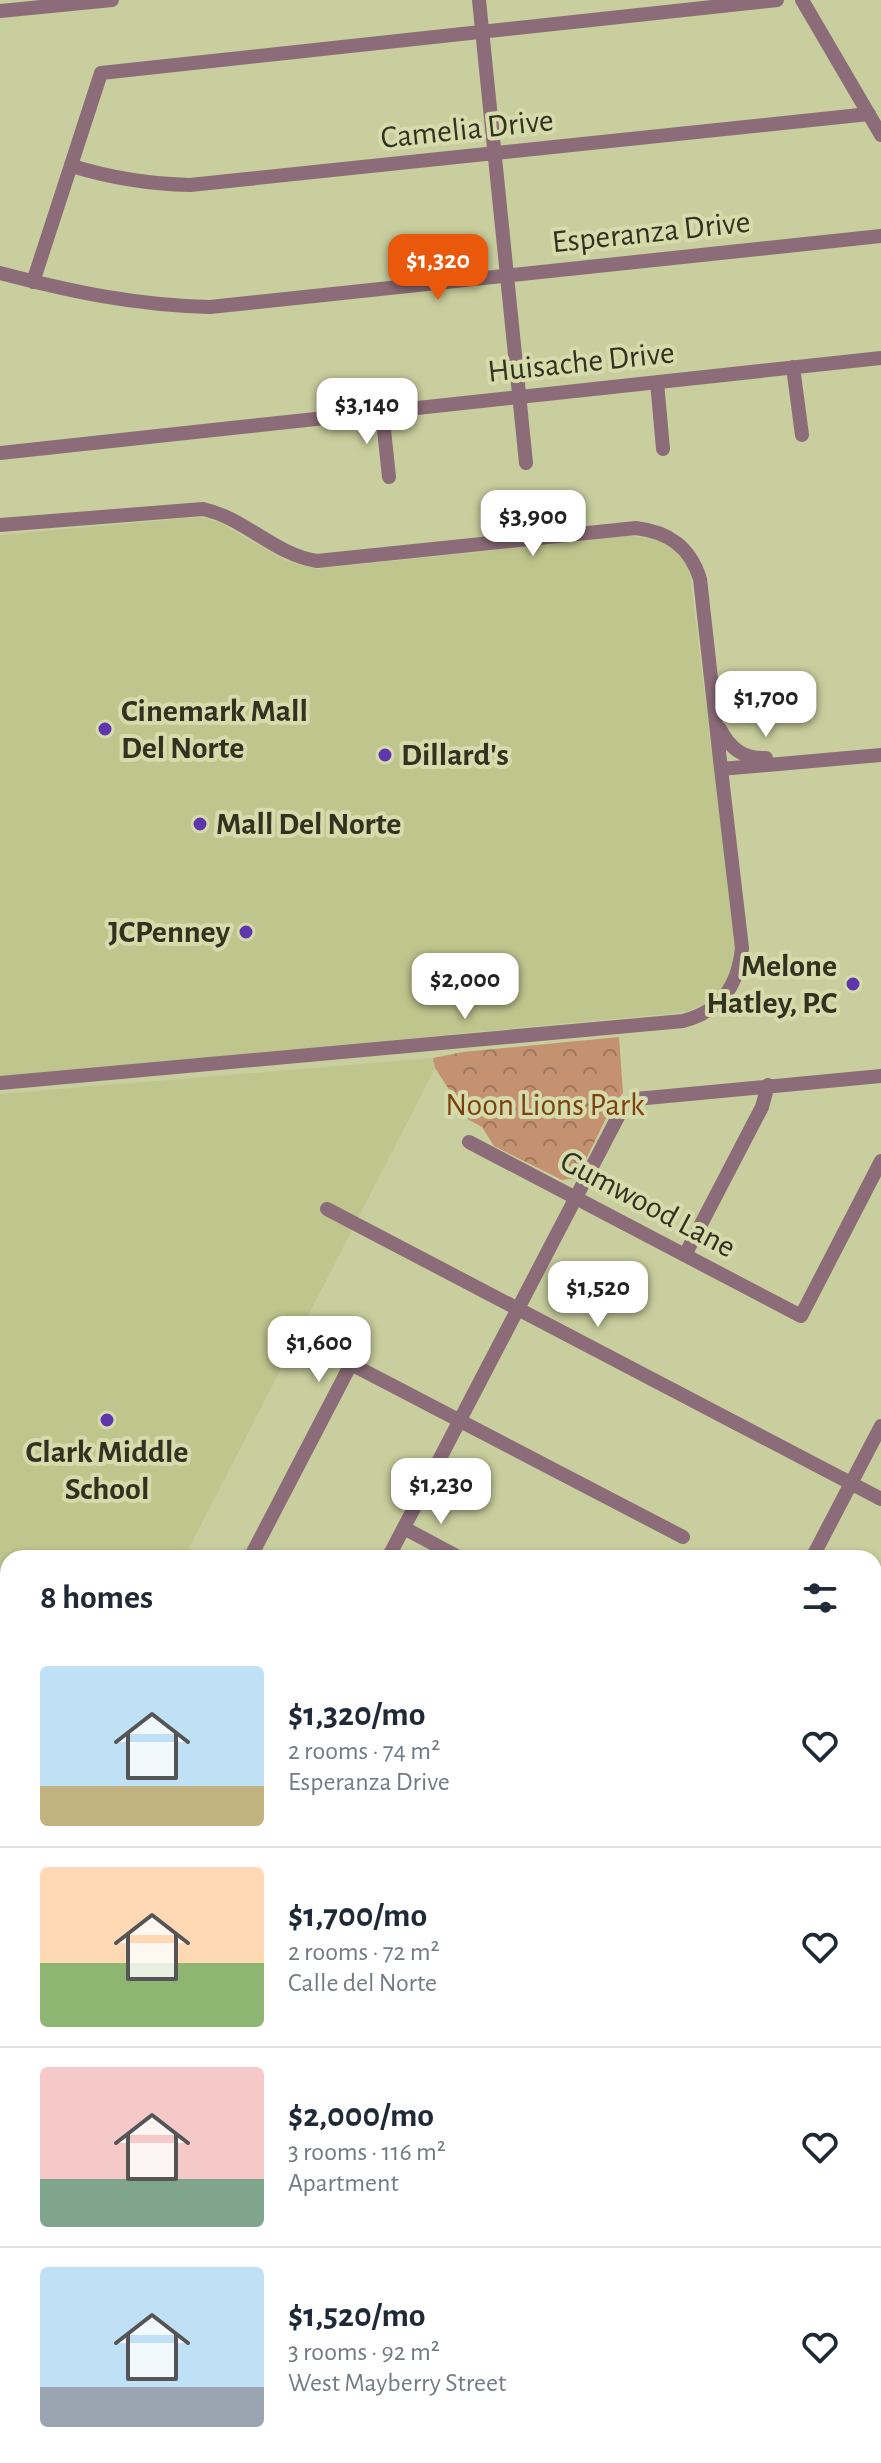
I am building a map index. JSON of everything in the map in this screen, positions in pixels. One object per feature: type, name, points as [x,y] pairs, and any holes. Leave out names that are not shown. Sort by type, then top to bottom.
[{"type":"street","points":[[0,11],[112,0]]},
{"type":"street","points":[[479,0],[526,463]]},
{"type":"street","points":[[33,282],[101,73],[777,0]]},
{"type":"street","points":[[802,0],[881,135]]},
{"type":"street","name":"Camelia Drive","points":[[72,166],[108,177],[151,184],[190,185],[869,114]]},
{"type":"street","name":"Esperanza Drive","points":[[0,273],[116,300],[210,307],[881,236]]},
{"type":"street","name":"Huisache Drive","points":[[0,453],[881,358]]},
{"type":"street","points":[[793,367],[802,435]]},
{"type":"street","points":[[657,382],[663,449]]},
{"type":"street","points":[[382,411],[389,477]]},
{"type":"street","points":[[0,525],[203,509],[225,516],[295,556],[317,561],[636,528],[673,539],[683,547],[697,568],[700,579],[742,948],[737,975],[719,1004],[683,1021],[0,1083]]},
{"type":"street","points":[[716,720],[727,743],[743,755],[759,758],[789,756],[806,762]]},
{"type":"street","points":[[721,769],[881,755]]},
{"type":"street","points":[[392,1550],[621,1111],[628,1104],[636,1099],[881,1076]]},
{"type":"street","points":[[685,1255],[762,1107],[768,1085]]},
{"type":"street","name":"Gumwood Lane","points":[[469,1142],[801,1316],[881,1161]]},
{"type":"street","points":[[327,1209],[881,1499]]},
{"type":"street","points":[[254,1550],[351,1364],[683,1537]]},
{"type":"street","points":[[816,1550],[881,1426]]},
{"type":"street","points":[[404,1528],[445,1550]]},
{"type":"shaded area","points":[[200,517],[219,522],[284,560],[317,569],[630,536],[656,539],[674,547],[689,568],[736,951],[735,966],[723,988],[706,1003],[686,1012],[0,1077],[0,535]]},
{"type":"shaded area","points":[[433,1058],[435,1068],[188,1550],[0,1550],[0,1094]]},
{"type":"green space","name":"Noon Lions Park","points":[[619,1037],[623,1093],[611,1108],[577,1178],[562,1180],[494,1146],[482,1127],[469,1120],[435,1068],[433,1058],[463,1052]]},
{"type":"place","name":"Cinemark Mall Del Norte","points":[[105,729]]},
{"type":"place","name":"Dillard's","points":[[385,755]]},
{"type":"place","name":"Mall Del Norte","points":[[200,824]]},
{"type":"place","name":"JCPenney","points":[[246,932]]},
{"type":"place","name":"Melone Hatley, P.C","points":[[853,984]]},
{"type":"place","name":"Clark Middle School","points":[[107,1420]]}]
